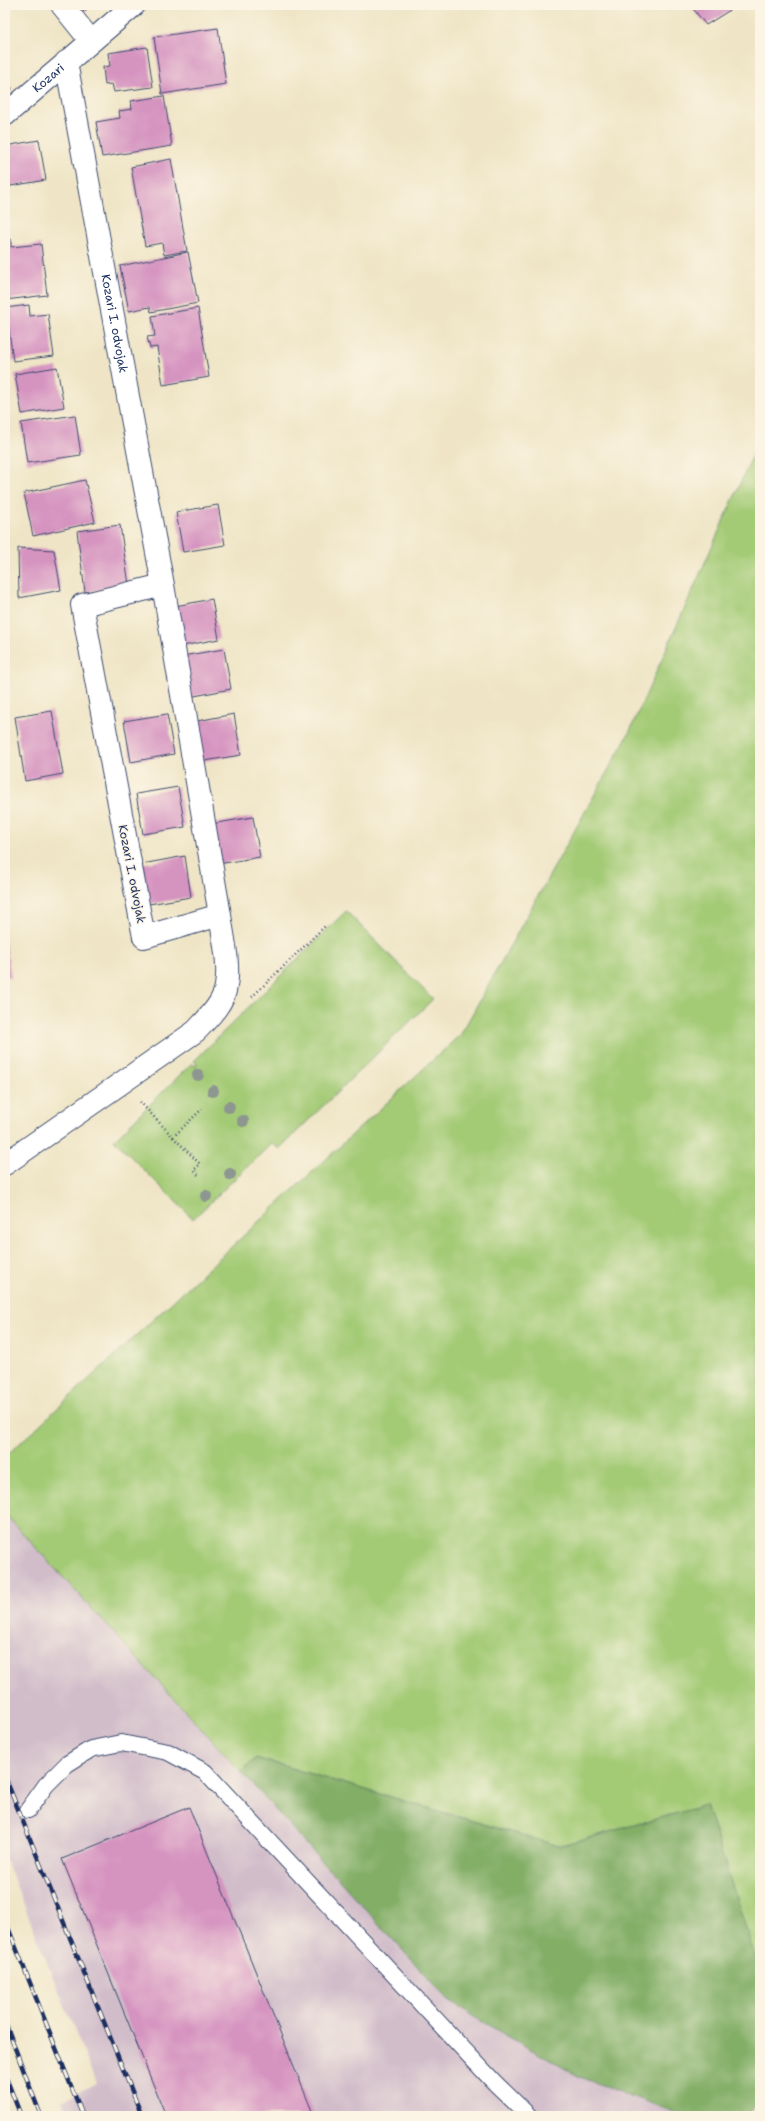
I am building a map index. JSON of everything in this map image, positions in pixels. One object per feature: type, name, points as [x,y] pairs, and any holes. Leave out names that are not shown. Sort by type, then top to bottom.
[{"type":"street","points":[[62,5],[90,41]]},
{"type":"street","name":"Kozari","points":[[5,115],[134,5]]},
{"type":"street","name":"Kozari I. odvojak","points":[[66,62],[163,585],[220,915],[144,937],[82,605],[163,585]]},
{"type":"street","points":[[5,1164],[125,1082],[196,1031],[215,1009],[226,987],[226,964],[220,915]]},
{"type":"lane","points":[[28,1810],[46,1785],[66,1764],[91,1749],[121,1743],[168,1752],[205,1772],[488,2076],[529,2116]]},
{"type":"path","points":[[125,1082],[142,1104],[200,1164],[194,1170],[199,1176]]},
{"type":"path","points":[[174,1136],[203,1108]]},
{"type":"shaded area","points":[[5,1514],[445,1997],[474,2017],[578,2076],[684,2116],[68,2116],[62,2101],[96,2083],[5,1858]]},
{"type":"green space","points":[[760,439],[760,1972],[706,1805],[559,1846],[256,1758],[241,1772],[5,1514],[5,1457],[461,1034],[629,733]]},
{"type":"green space","points":[[346,911],[433,999],[279,1149],[272,1143],[193,1219],[114,1140],[192,1063],[195,1066],[197,1064],[194,1061]]},
{"type":"green space","points":[[256,1758],[559,1846],[706,1805],[760,1972],[760,2097],[748,2116],[684,2116],[578,2076],[474,2017],[445,1997],[241,1772]]},
{"type":"building","points":[[77,5],[91,5],[84,12]]},
{"type":"building","points":[[690,5],[738,5],[706,25]]},
{"type":"building","points":[[218,28],[226,84],[162,94],[154,37]]},
{"type":"building","points":[[147,47],[153,87],[114,92],[112,84],[105,85],[103,67],[110,66],[108,53]]},
{"type":"building","points":[[5,81],[12,89],[5,95]]},
{"type":"building","points":[[164,96],[172,146],[102,157],[96,122],[120,118],[119,111],[132,109],[131,101]]},
{"type":"building","points":[[39,140],[46,180],[5,187],[5,146]]},
{"type":"building","points":[[171,159],[187,251],[164,255],[162,243],[145,246],[131,167]]},
{"type":"building","points":[[5,239],[11,239],[11,247],[41,244],[47,295],[5,300]]},
{"type":"building","points":[[188,252],[198,303],[151,312],[150,307],[129,311],[120,266]]},
{"type":"building","points":[[29,305],[30,316],[48,314],[54,356],[13,361],[8,322],[5,323],[5,308]]},
{"type":"building","points":[[198,308],[209,377],[163,385],[157,347],[150,348],[147,337],[155,336],[152,316]]},
{"type":"building","points":[[57,367],[64,407],[22,414],[15,374]]},
{"type":"building","points":[[75,415],[81,455],[27,463],[21,423]]},
{"type":"building","points":[[85,480],[95,522],[33,536],[24,493]]},
{"type":"building","points":[[218,505],[225,545],[183,552],[176,512]]},
{"type":"building","points":[[120,525],[129,585],[85,592],[77,531]]},
{"type":"building","points":[[18,548],[54,550],[61,590],[19,598]]},
{"type":"building","points":[[212,599],[219,639],[177,647],[170,607]]},
{"type":"building","points":[[224,649],[231,689],[189,697],[182,656]]},
{"type":"building","points":[[52,711],[63,774],[25,781],[15,717]]},
{"type":"building","points":[[167,714],[174,754],[131,762],[124,721]]},
{"type":"building","points":[[234,714],[241,755],[198,762],[192,722]]},
{"type":"building","points":[[178,787],[185,827],[143,834],[136,794]]},
{"type":"building","points":[[253,817],[260,857],[218,864],[211,824]]},
{"type":"building","points":[[185,856],[191,897],[149,904],[142,864]]},
{"type":"building","points":[[5,941],[11,977],[5,977]]},
{"type":"building","points":[[189,1807],[314,2116],[166,2116],[62,1859]]},
{"type":"railway","points":[[5,1777],[142,2116]]},
{"type":"railway","points":[[5,1920],[83,2116]]},
{"type":"railway","points":[[5,2022],[41,2116]]},
{"type":"railway","points":[[5,2075],[21,2116]]}]
